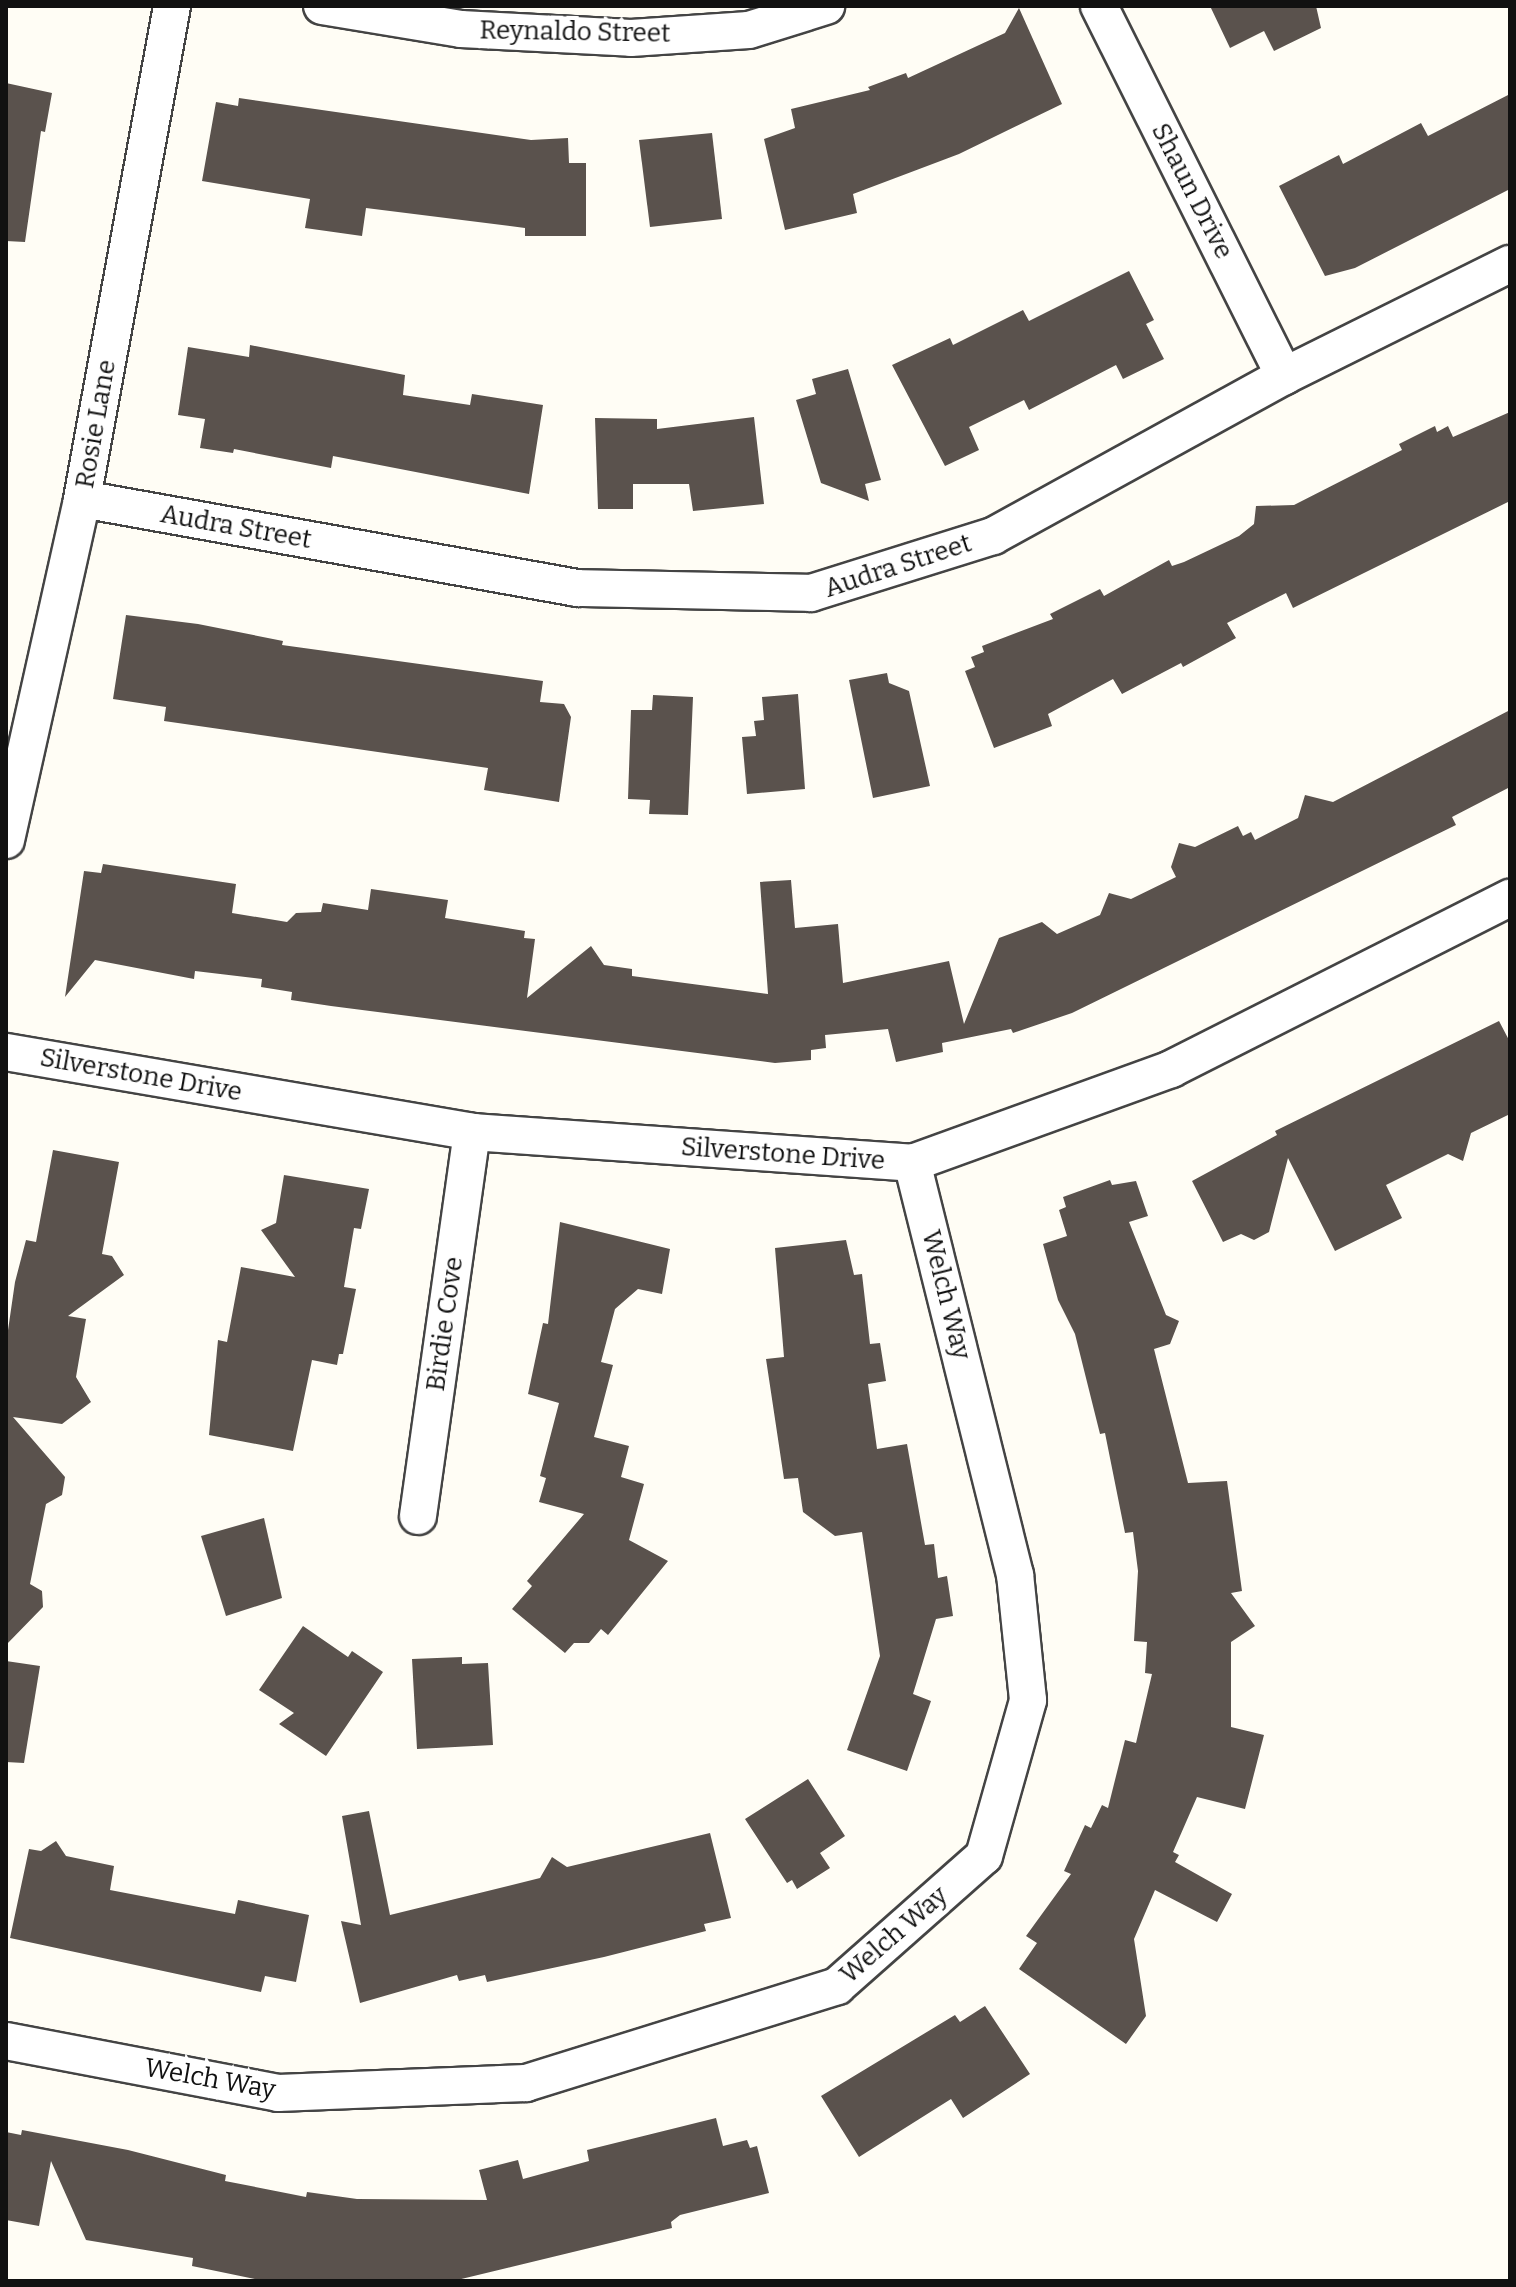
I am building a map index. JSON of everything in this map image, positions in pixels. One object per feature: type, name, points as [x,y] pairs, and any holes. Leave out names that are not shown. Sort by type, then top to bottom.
[{"type":"street","name":"Rosie Lane","points":[[6,840],[82,499],[172,6]]},
{"type":"street","name":"Reynaldo Street","points":[[322,6],[461,29],[631,38],[749,30],[826,6]]},
{"type":"street","name":"Shaun Drive","points":[[1099,6],[1284,376]]},
{"type":"street","name":"Audra Street","points":[[82,499],[577,588],[811,593],[993,536],[1284,376],[1510,264]]},
{"type":"street","name":"Silverstone Drive","points":[[6,1052],[472,1132],[912,1163],[1171,1069],[1510,898]]},
{"type":"street","name":"Birdie Cove","points":[[418,1516],[472,1132]]},
{"type":"street","name":"Welch Way","points":[[6,2041],[278,2093],[526,2083],[837,1986],[984,1856],[1028,1700],[1015,1575],[912,1163]]},
{"type":"building","points":[[1210,6],[1316,6],[1321,28],[1274,51],[1264,31],[1230,48]]},
{"type":"building","points":[[1019,8],[1062,104],[959,154],[853,194],[857,213],[785,230],[764,139],[795,128],[791,109],[870,90],[868,87],[906,73],[908,78],[1005,33]]},
{"type":"building","points":[[6,83],[52,93],[45,132],[41,131],[25,242],[6,241]]},
{"type":"building","points":[[1510,94],[1510,189],[1355,268],[1325,276],[1279,186],[1339,155],[1343,164],[1421,123],[1428,136]]},
{"type":"building","points":[[239,98],[531,140],[568,138],[569,163],[586,163],[586,236],[525,236],[525,228],[366,208],[362,236],[305,228],[310,199],[202,181],[216,102],[238,106]]},
{"type":"building","points":[[712,133],[722,219],[650,227],[639,140]]},
{"type":"building","points":[[1129,271],[1154,320],[1146,324],[1164,359],[1123,379],[1116,365],[1029,410],[1024,400],[969,427],[979,450],[945,466],[892,365],[950,338],[953,345],[1023,310],[1029,321]]},
{"type":"building","points":[[250,345],[405,375],[403,395],[470,405],[472,394],[543,405],[529,494],[333,456],[331,468],[234,449],[233,453],[200,448],[205,419],[178,415],[188,347],[249,357]]},
{"type":"building","points":[[848,369],[881,480],[865,484],[869,501],[821,483],[796,400],[816,394],[812,379]]},
{"type":"building","points":[[1510,412],[1510,501],[1293,608],[1286,593],[1227,623],[1236,638],[1183,667],[1181,663],[1122,694],[1113,679],[1048,714],[1052,726],[994,748],[965,671],[975,667],[971,657],[984,652],[982,646],[1053,619],[1050,614],[1100,589],[1104,596],[1169,560],[1172,566],[1184,562],[1239,536],[1254,524],[1256,506],[1294,505],[1402,450],[1399,444],[1435,426],[1437,432],[1448,426],[1453,437]]},
{"type":"building","points":[[754,417],[764,504],[693,511],[689,484],[633,484],[633,509],[598,509],[595,418],[657,419],[657,429]]},
{"type":"building","points":[[126,615],[198,624],[283,641],[282,645],[543,681],[540,702],[564,704],[571,717],[559,802],[484,790],[488,768],[164,721],[166,707],[113,699]]},
{"type":"building","points":[[887,673],[889,683],[909,691],[930,786],[873,798],[849,680]]},
{"type":"building","points":[[798,694],[805,789],[747,794],[742,737],[756,736],[754,721],[764,720],[762,697]]},
{"type":"building","points":[[653,695],[693,697],[688,815],[649,814],[650,800],[628,799],[631,710],[652,710]]},
{"type":"building","points":[[1510,710],[1510,787],[1452,817],[1456,825],[1072,1013],[1013,1033],[1011,1029],[942,1043],[943,1052],[896,1062],[888,1029],[825,1035],[826,1048],[811,1050],[811,1060],[775,1063],[291,1000],[292,992],[261,987],[262,979],[195,971],[194,979],[95,960],[65,997],[84,871],[101,873],[103,864],[236,884],[232,913],[287,922],[296,913],[321,912],[323,903],[368,910],[371,889],[448,900],[445,918],[525,931],[524,938],[535,939],[527,998],[591,946],[604,965],[632,969],[632,976],[768,994],[760,882],[791,880],[795,928],[838,924],[843,983],[949,961],[964,1024],[999,938],[1042,922],[1057,934],[1100,915],[1109,893],[1131,899],[1176,877],[1171,867],[1179,843],[1195,847],[1238,826],[1243,836],[1251,832],[1255,840],[1298,818],[1305,795],[1333,802]]},
{"type":"building","points":[[1499,1021],[1510,1042],[1510,1114],[1471,1133],[1463,1161],[1448,1154],[1386,1185],[1402,1218],[1335,1251],[1288,1158],[1269,1232],[1254,1240],[1241,1234],[1223,1242],[1192,1181],[1277,1135],[1275,1131]]},
{"type":"building","points":[[53,1150],[119,1162],[102,1254],[112,1256],[124,1275],[68,1316],[86,1319],[76,1377],[91,1402],[62,1424],[13,1417],[65,1477],[62,1495],[46,1504],[30,1584],[42,1591],[43,1607],[6,1645],[6,1344],[15,1282],[26,1240],[36,1242]]},
{"type":"building","points":[[284,1175],[369,1189],[361,1229],[354,1228],[344,1287],[356,1289],[343,1354],[339,1354],[337,1365],[312,1360],[293,1451],[209,1435],[218,1340],[227,1342],[241,1267],[295,1277],[261,1230],[276,1223]]},
{"type":"building","points":[[1110,1180],[1112,1185],[1136,1181],[1148,1216],[1129,1222],[1166,1315],[1179,1321],[1170,1344],[1154,1349],[1188,1483],[1227,1481],[1242,1591],[1231,1593],[1255,1626],[1231,1642],[1231,1727],[1264,1735],[1245,1809],[1197,1797],[1173,1852],[1179,1855],[1175,1862],[1232,1894],[1217,1922],[1155,1890],[1134,1939],[1146,2016],[1126,2044],[1019,1969],[1037,1943],[1026,1936],[1071,1874],[1064,1871],[1085,1825],[1091,1828],[1102,1805],[1108,1808],[1125,1740],[1136,1743],[1152,1674],[1145,1673],[1147,1642],[1134,1641],[1138,1571],[1133,1532],[1125,1533],[1105,1433],[1100,1434],[1075,1334],[1058,1300],[1043,1244],[1067,1236],[1059,1210],[1066,1207],[1063,1197]]},
{"type":"building","points":[[560,1222],[670,1249],[662,1294],[638,1289],[615,1309],[601,1362],[613,1365],[594,1437],[629,1446],[621,1477],[644,1484],[629,1540],[668,1561],[608,1635],[601,1629],[589,1643],[574,1643],[565,1653],[512,1609],[532,1586],[527,1581],[584,1514],[539,1502],[546,1478],[540,1476],[559,1403],[528,1394],[543,1323],[548,1324]]},
{"type":"building","points":[[846,1240],[854,1275],[862,1274],[870,1344],[880,1343],[886,1381],[868,1384],[877,1449],[907,1444],[925,1545],[934,1544],[938,1578],[947,1576],[953,1616],[936,1619],[913,1694],[931,1701],[907,1771],[847,1750],[880,1656],[862,1532],[835,1536],[803,1512],[798,1478],[784,1479],[766,1359],[784,1357],[775,1248]]},
{"type":"building","points":[[264,1518],[282,1598],[226,1616],[201,1536]]},
{"type":"building","points":[[303,1626],[348,1657],[352,1651],[383,1672],[326,1756],[279,1724],[294,1713],[259,1690]]},
{"type":"building","points":[[462,1657],[462,1664],[488,1663],[493,1745],[417,1749],[412,1659]]},
{"type":"building","points":[[6,1661],[40,1666],[24,1763],[6,1762]]},
{"type":"building","points":[[808,1779],[845,1836],[820,1853],[830,1868],[797,1889],[792,1880],[787,1883],[745,1819]]},
{"type":"building","points":[[369,1811],[390,1915],[540,1878],[552,1857],[567,1867],[710,1833],[731,1918],[704,1924],[706,1931],[604,1957],[487,1982],[485,1975],[459,1981],[457,1975],[360,2003],[341,1921],[361,1925],[342,1816]]},
{"type":"building","points":[[56,1841],[66,1856],[114,1866],[110,1890],[235,1914],[238,1900],[309,1915],[296,1982],[265,1976],[261,1992],[10,1938],[29,1849],[41,1851]]},
{"type":"building","points":[[985,2006],[1030,2074],[963,2118],[951,2099],[859,2157],[821,2096],[955,2015],[960,2022]]},
{"type":"building","points":[[716,2118],[723,2146],[747,2140],[750,2148],[757,2146],[769,2193],[680,2215],[671,2222],[672,2228],[453,2281],[265,2281],[192,2266],[193,2258],[86,2240],[51,2161],[39,2226],[6,2220],[6,2132],[21,2135],[22,2130],[128,2150],[226,2175],[225,2181],[306,2197],[307,2192],[357,2199],[487,2200],[479,2170],[518,2160],[523,2179],[589,2161],[587,2150]]}]
